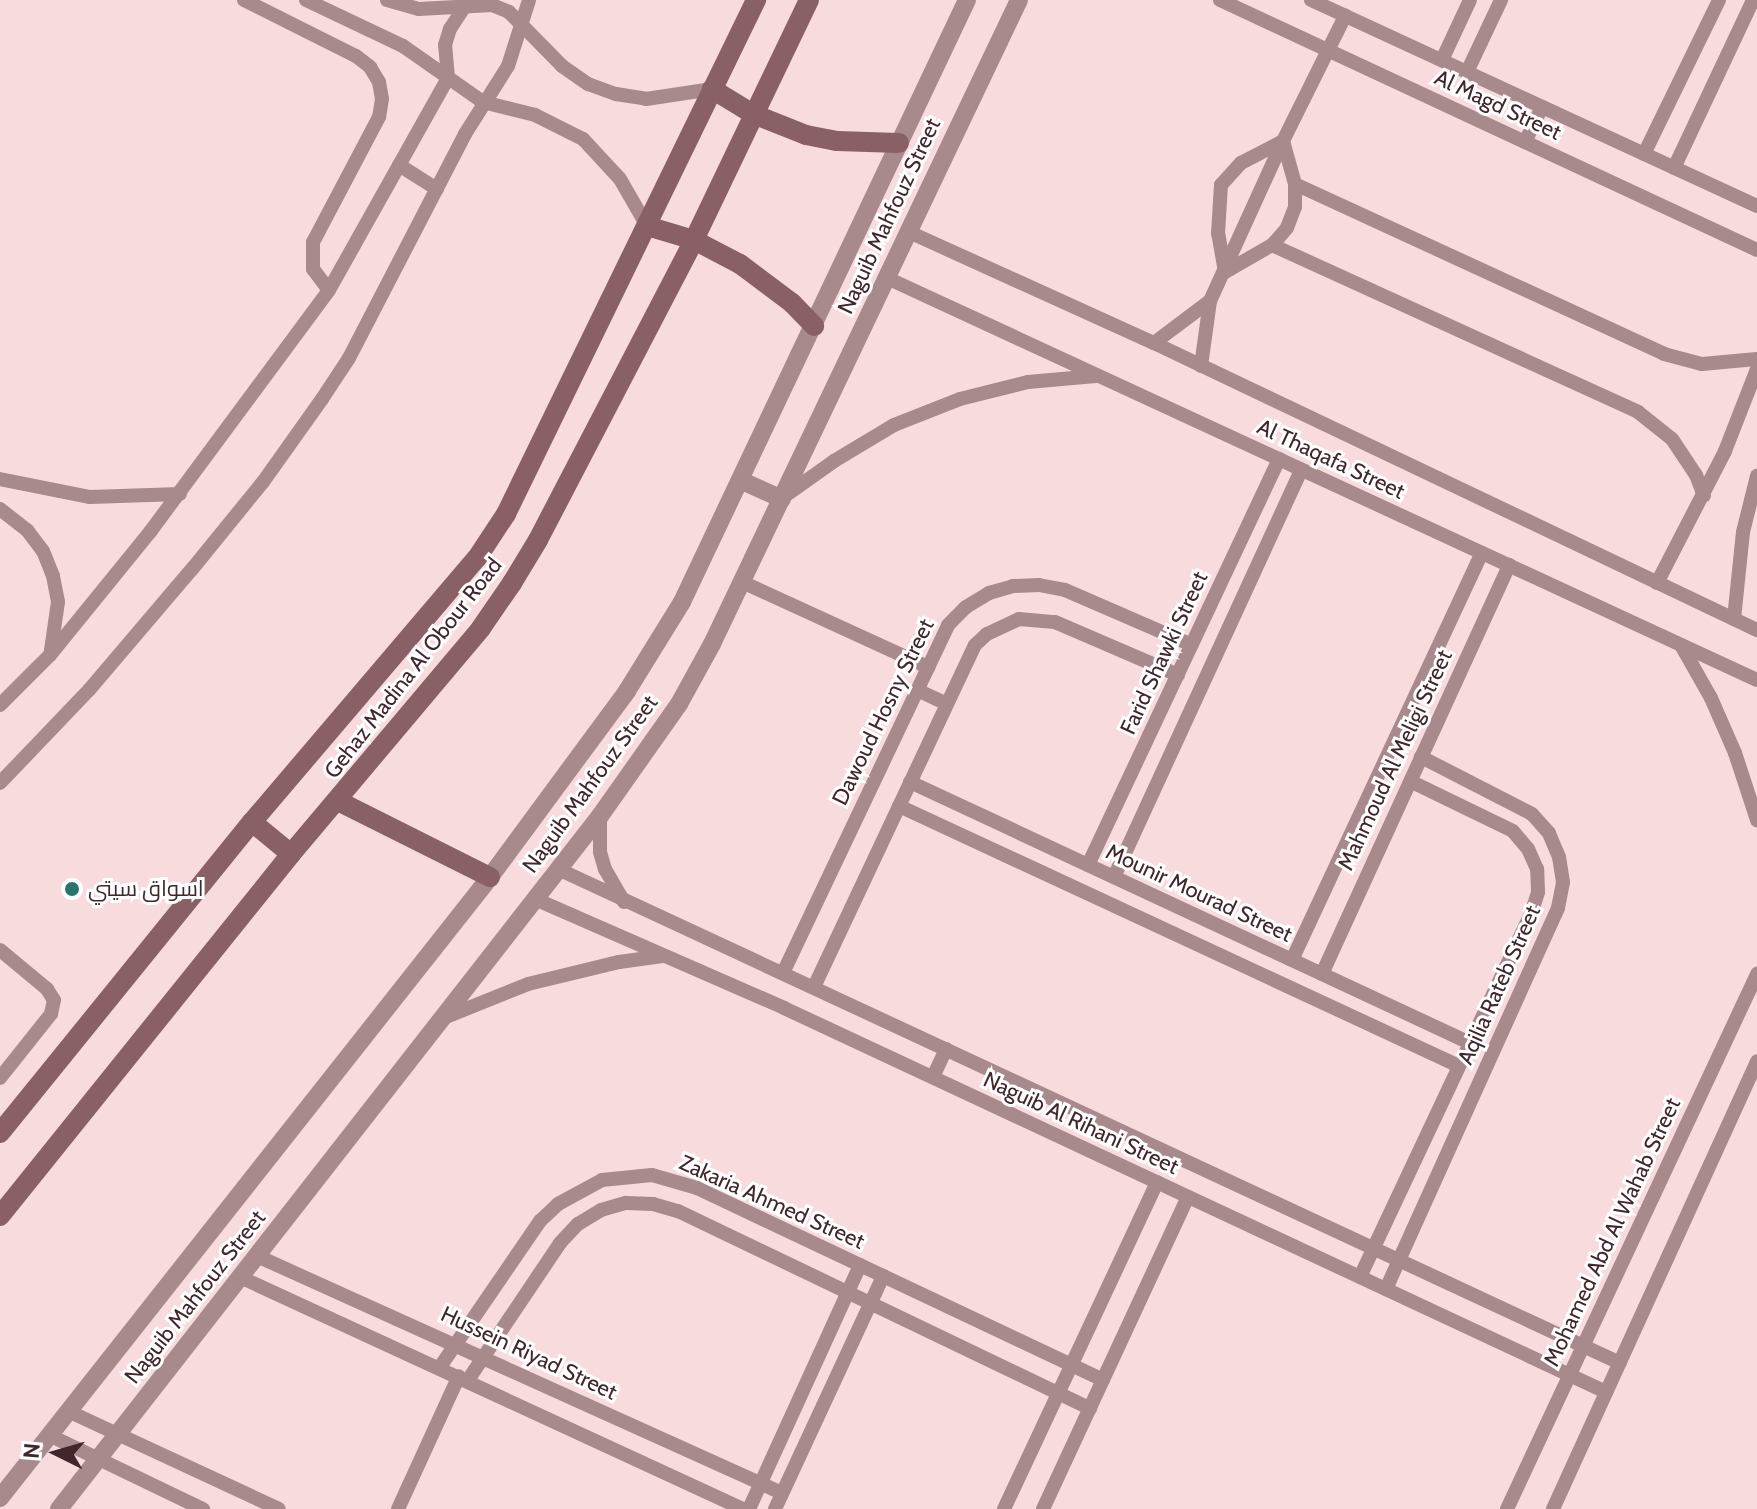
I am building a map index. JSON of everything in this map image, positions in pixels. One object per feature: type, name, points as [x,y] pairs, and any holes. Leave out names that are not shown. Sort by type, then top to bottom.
[{"type":"main road","name":"Gehaz Madina Al Obour Road","points":[[0,1133],[252,822],[477,558],[506,514],[756,0]]},
{"type":"main road","name":"Gehaz Madina Al Obour Road","points":[[0,1216],[291,854],[481,628],[512,583],[538,540],[694,240],[809,0]]},
{"type":"main road","points":[[712,89],[753,114],[793,130],[837,141],[899,143]]},
{"type":"main road","points":[[647,226],[694,240],[767,282],[814,326]]},
{"type":"main road","points":[[338,801],[490,877]]},
{"type":"main road","points":[[252,822],[291,854]]},
{"type":"street","points":[[244,0],[356,56],[370,67],[379,82],[382,99],[379,117],[313,242],[313,269],[329,290]]},
{"type":"street","points":[[306,0],[403,46],[483,102],[535,115],[583,139],[620,179],[647,226]]},
{"type":"street","points":[[387,0],[419,9],[446,9],[468,2],[492,5],[509,12],[562,66],[588,84],[616,94],[646,99],[712,89]]},
{"type":"street","points":[[1,782],[89,690],[263,482],[349,358],[483,102],[508,66],[529,0]]},
{"type":"street","name":"Naguib Mahfouz Street","points":[[0,1498],[490,877],[627,691],[682,602],[967,0]]},
{"type":"street","name":"Naguib Mahfouz Street","points":[[59,1509],[600,816],[679,704],[742,582],[1019,0]]},
{"type":"street","name":"Al Magd Street","points":[[1220,0],[1757,250]]},
{"type":"street","name":"Al Magd Street","points":[[1311,0],[1757,206]]},
{"type":"street","points":[[1442,60],[1470,0]]},
{"type":"street","points":[[1467,72],[1501,0]]},
{"type":"street","points":[[1644,154],[1719,0]]},
{"type":"street","points":[[1674,168],[1753,0]]},
{"type":"street","points":[[0,705],[50,655],[180,494],[329,290],[448,78],[445,45],[450,29],[468,2]]},
{"type":"street","points":[[1201,366],[1210,301],[1283,141],[1345,16]]},
{"type":"street","points":[[1525,142],[1542,107]]},
{"type":"street","points":[[1225,272],[1272,245],[1287,228],[1295,207],[1295,184],[1283,141]]},
{"type":"street","points":[[1225,272],[1218,234],[1221,185],[1241,163],[1283,141]]},
{"type":"street","points":[[399,165],[437,189]]},
{"type":"street","points":[[1295,184],[1664,354],[1702,364],[1757,359]]},
{"type":"street","name":"Al Thaqafa Street","points":[[909,232],[1154,343],[1757,630]]},
{"type":"street","points":[[1272,245],[1638,412],[1672,439],[1696,475],[1704,496]]},
{"type":"street","name":"Al Thaqafa Street","points":[[887,278],[1757,680]]},
{"type":"street","points":[[1154,343],[1210,301]]},
{"type":"street","points":[[1657,583],[1704,496],[1757,369]]},
{"type":"street","points":[[740,480],[782,499],[834,461],[894,425],[960,399],[1028,382],[1099,376]]},
{"type":"street","name":"Farid Shawki Street","points":[[1088,865],[1279,459]]},
{"type":"street","points":[[1114,877],[1301,470]]},
{"type":"street","points":[[1734,619],[1737,575],[1753,512],[1757,476]]},
{"type":"street","points":[[0,479],[90,497],[180,494]]},
{"type":"street","points":[[0,509],[27,530],[43,551],[53,576],[58,602],[57,629],[50,655]]},
{"type":"street","name":"Mahmoud Al Meligi Street","points":[[1292,960],[1482,553]]},
{"type":"street","name":"Mahmoud Al Meligi Street","points":[[1322,974],[1509,565]]},
{"type":"street","points":[[742,582],[928,667]]},
{"type":"street","name":"Dawoud Hosny Street","points":[[783,973],[948,625],[966,607],[989,593],[1013,586],[1039,585],[1065,590],[1192,645]]},
{"type":"street","points":[[814,987],[975,645],[1002,625],[1019,619],[1055,622],[1178,675]]},
{"type":"street","points":[[1680,645],[1711,698],[1735,753],[1757,820]]},
{"type":"street","points":[[917,690],[947,704]]},
{"type":"street","name":"Aqilia Rateb Street","points":[[1386,1289],[1558,908],[1563,882],[1559,857],[1549,833],[1532,814],[1421,757]]},
{"type":"street","name":"Aqilia Rateb Street","points":[[1360,1277],[1531,914],[1538,892],[1537,869],[1528,849],[1513,831],[1410,781]]},
{"type":"street","name":"Mounir Mourad Street","points":[[910,782],[1470,1043]]},
{"type":"street","name":"Mounir Mourad Street","points":[[899,806],[1459,1066]]},
{"type":"street","points":[[600,816],[600,852],[605,869],[625,902]]},
{"type":"street","name":"Naguib Al Rihani Street","points":[[558,869],[1620,1363]]},
{"type":"street","name":"Naguib Al Rihani Street","points":[[535,899],[933,1077],[1606,1392]]},
{"type":"street","points":[[0,950],[47,989],[54,1000],[51,1014],[0,1078]]},
{"type":"street","points":[[441,1019],[543,980],[619,962],[665,956]]},
{"type":"street","name":"Mohamed Abd Al Wahab Street","points":[[1507,1509],[1757,974]]},
{"type":"street","points":[[933,1077],[946,1049]]},
{"type":"street","points":[[1553,1509],[1757,1061]]},
{"type":"street","name":"Zakaria Ahmed Street","points":[[440,1367],[540,1221],[579,1190],[627,1175],[676,1180],[1103,1380]]},
{"type":"street","points":[[1004,1509],[1157,1182]]},
{"type":"street","points":[[1043,1509],[1188,1197]]},
{"type":"street","name":"Zakaria Ahmed Street","points":[[398,1509],[463,1378],[484,1356],[560,1243],[578,1224],[601,1210],[626,1203],[653,1204],[678,1211],[1090,1408]]},
{"type":"street","name":"Hussein Riyad Street","points":[[257,1256],[782,1493]]},
{"type":"street","points":[[240,1277],[746,1509],[860,1265]]},
{"type":"street","points":[[775,1509],[883,1276]]},
{"type":"street","points":[[70,1412],[279,1509]]},
{"type":"street","points":[[51,1436],[203,1509]]},
{"type":"place","name":"اسواق سيتي","points":[[72,889]]}]
